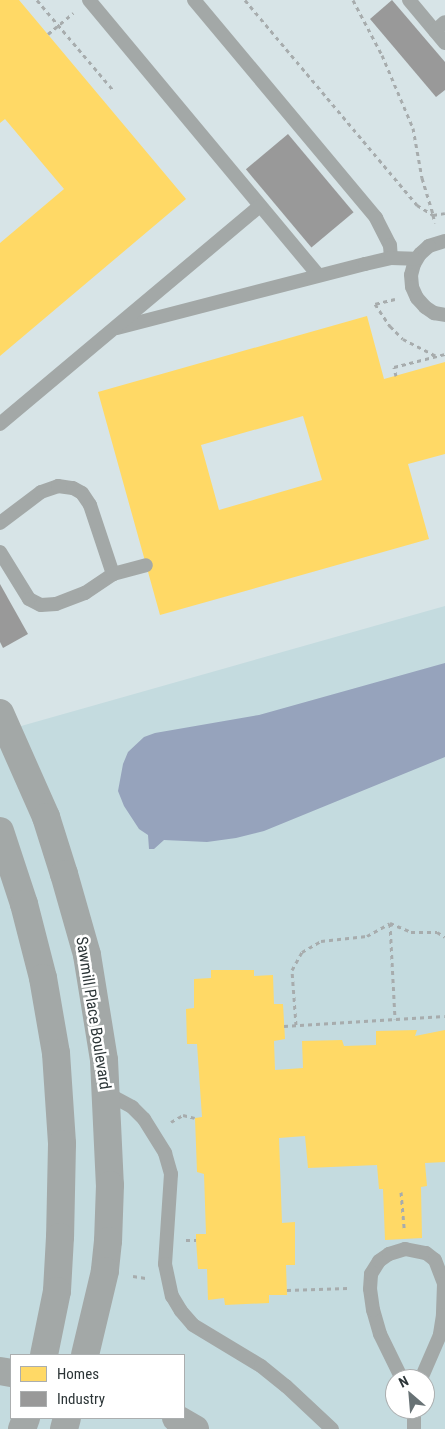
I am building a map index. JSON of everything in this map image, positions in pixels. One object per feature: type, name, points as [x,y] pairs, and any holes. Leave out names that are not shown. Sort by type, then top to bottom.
[{"type":"street","name":"Sawmill Place Boulevard","points":[[0,713],[46,817],[84,946],[104,1060],[110,1185],[108,1241],[105,1271],[85,1354]]},
{"type":"street","points":[[0,831],[24,904],[40,969],[56,1053],[62,1144],[60,1237],[56,1291],[44,1354]]},
{"type":"street","points":[[178,1419],[195,1429]]},
{"type":"lane","points":[[90,0],[318,275]]},
{"type":"lane","points":[[194,0],[376,218],[390,245],[392,258]]},
{"type":"lane","points":[[409,0],[440,27],[445,43]]},
{"type":"lane","points":[[0,424],[260,206]]},
{"type":"lane","points":[[442,241],[429,246],[416,259],[411,275],[415,293],[424,307],[434,313],[445,315]]},
{"type":"lane","points":[[114,329],[318,275],[392,258],[416,259]]},
{"type":"lane","points":[[0,523],[41,492],[58,486],[74,488],[82,493],[90,505],[113,574]]},
{"type":"lane","points":[[0,552],[29,600],[41,605],[56,604],[85,593],[113,574],[146,565]]},
{"type":"lane","points":[[106,1093],[132,1107],[144,1119],[165,1153],[171,1174],[165,1264],[172,1296],[181,1311],[193,1324],[233,1347],[268,1371],[332,1429]]},
{"type":"lane","points":[[397,1369],[380,1334],[373,1310],[370,1289],[371,1274],[379,1261],[389,1254],[405,1249],[426,1253],[435,1260],[444,1284],[440,1335],[425,1369]]},
{"type":"path","points":[[37,0],[113,90]]},
{"type":"path","points":[[245,0],[417,205],[433,215],[445,213]]},
{"type":"path","points":[[353,0],[382,55],[413,128],[422,178],[442,241]]},
{"type":"path","points":[[48,34],[74,13]]},
{"type":"path","points":[[415,293],[375,304],[390,326],[403,339],[436,356]]},
{"type":"path","points":[[396,376],[394,367],[445,354]]},
{"type":"path","points":[[390,923],[411,932],[437,932],[445,937]]},
{"type":"path","points":[[390,923],[395,1019]]},
{"type":"path","points":[[296,1025],[292,970],[302,952],[321,941],[367,936],[390,923]]},
{"type":"path","points":[[284,1026],[445,1016]]},
{"type":"path","points":[[168,1123],[183,1115],[194,1118]]},
{"type":"path","points":[[401,1192],[405,1249]]},
{"type":"path","points":[[128,1274],[152,1279]]},
{"type":"path","points":[[287,1290],[348,1288]]},
{"type":"shaded area","points":[[445,606],[445,1429],[0,1429],[0,732]]},
{"type":"water","points":[[445,663],[445,757],[264,831],[236,838],[207,842],[164,840],[154,849],[149,849],[148,835],[139,829],[124,806],[118,791],[123,764],[128,752],[144,737],[155,733],[259,715]]},
{"type":"building: Homes","points":[[0,0],[19,0],[186,199],[0,356],[0,243],[64,189],[5,119],[0,123]]},
{"type":"building: Homes","points":[[367,316],[384,379],[445,362],[445,454],[408,464],[429,539],[160,615],[98,392]],"holes":[[[303,416],[322,480],[219,510],[201,445]]]},
{"type":"building: Homes","points":[[211,970],[254,970],[254,976],[273,975],[274,1004],[283,1004],[285,1039],[274,1041],[275,1070],[303,1068],[302,1041],[342,1040],[344,1046],[376,1045],[376,1031],[417,1030],[415,1036],[445,1030],[445,1162],[425,1163],[427,1186],[421,1187],[422,1238],[385,1240],[383,1189],[379,1189],[377,1165],[308,1168],[305,1136],[279,1138],[282,1223],[295,1222],[295,1265],[286,1265],[287,1295],[269,1295],[269,1303],[225,1305],[224,1298],[208,1300],[207,1269],[198,1269],[196,1240],[196,1234],[206,1234],[204,1174],[197,1172],[195,1118],[202,1117],[197,1044],[187,1044],[186,1009],[194,1008],[194,979],[211,978]]},
{"type":"building: Industry","points":[[392,0],[445,62],[445,90],[436,97],[370,19]]},
{"type":"building: Industry","points":[[288,134],[354,212],[311,247],[246,169]]},
{"type":"building: Industry","points":[[0,584],[28,634],[3,648],[0,642]]}]
